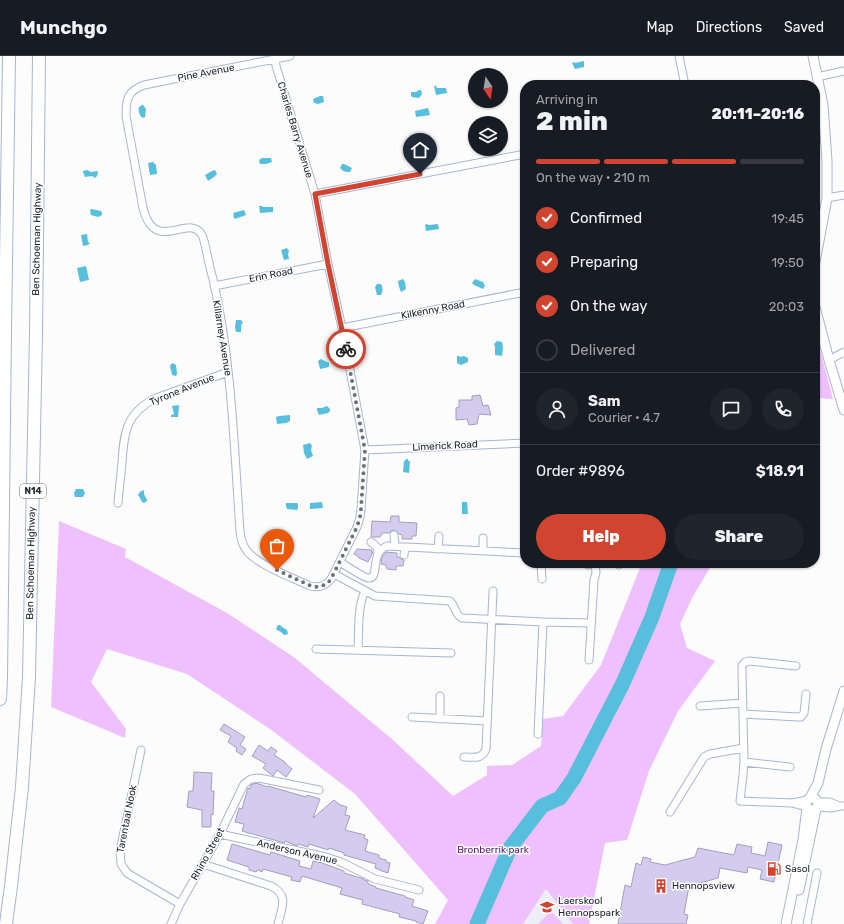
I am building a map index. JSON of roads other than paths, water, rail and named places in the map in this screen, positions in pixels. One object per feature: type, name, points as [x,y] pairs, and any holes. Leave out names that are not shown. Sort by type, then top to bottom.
[{"type":"highway","points":[[0,699],[2,678],[9,56]]},
{"type":"highway","name":"Ben Schoeman Highway","points":[[6,924],[22,787],[29,677],[36,334],[39,56]]},
{"type":"street","name":"Pine Avenue","points":[[127,99],[134,90],[144,85],[275,57],[290,56]]},
{"type":"street","points":[[679,56],[684,80]]},
{"type":"street","points":[[813,56],[818,80]]},
{"type":"street","name":"Charles Barry Avenue","points":[[275,57],[276,66],[315,194],[365,450],[360,517],[357,527],[331,579],[320,587],[313,587]]},
{"type":"street","points":[[817,77],[844,72]]},
{"type":"street","points":[[820,91],[826,131],[827,161],[827,198],[820,235]]},
{"type":"street","name":"Killarney Avenue","points":[[127,99],[126,116],[145,217],[150,225],[159,231],[193,228],[200,233],[204,241],[226,353],[242,543],[248,552],[256,559],[313,587]]},
{"type":"street","points":[[315,194],[520,155]]},
{"type":"street","points":[[827,198],[844,195]]},
{"type":"street","name":"Erin Road","points":[[214,286],[328,264]]},
{"type":"street","name":"Kilkenny Road","points":[[342,328],[520,293]]},
{"type":"street","points":[[820,326],[844,410]]},
{"type":"street","points":[[829,360],[844,352]]},
{"type":"street","name":"Tyrone Avenue","points":[[118,503],[125,434],[130,421],[137,412],[147,403],[156,398],[228,372]]},
{"type":"street","name":"Limerick Road","points":[[365,450],[520,443]]},
{"type":"street","points":[[394,534],[395,546]]},
{"type":"street","points":[[438,536],[438,549]]},
{"type":"street","points":[[483,538],[483,551]]},
{"type":"street","points":[[358,650],[362,598],[368,590],[376,568],[378,554],[378,548],[371,542]]},
{"type":"street","points":[[378,554],[379,551],[388,546],[520,553]]},
{"type":"street","points":[[404,555],[405,547]]},
{"type":"street","points":[[449,557],[450,549]]},
{"type":"street","points":[[493,552],[493,560]]},
{"type":"street","points":[[340,562],[367,578],[373,576]]},
{"type":"street","points":[[541,568],[542,579]]},
{"type":"street","points":[[589,660],[594,580],[596,573],[593,568]]},
{"type":"street","points":[[334,574],[368,590],[375,596],[451,602],[459,617],[462,618],[591,623]]},
{"type":"street","points":[[464,757],[479,757],[486,749],[493,591]]},
{"type":"street","points":[[538,734],[543,622]]},
{"type":"street","points":[[316,649],[451,653]]},
{"type":"street","points":[[796,666],[749,661],[745,662],[742,666],[744,762],[740,801],[792,803],[799,805],[830,802],[842,806]]},
{"type":"street","points":[[791,924],[813,804],[813,791],[818,783],[826,749],[844,691]]},
{"type":"street","points":[[743,714],[795,717],[801,716],[804,713],[806,694]]},
{"type":"street","points":[[440,696],[440,719]]},
{"type":"street","points":[[700,706],[743,703]]},
{"type":"street","points":[[412,717],[487,721]]},
{"type":"street","points":[[670,812],[704,757],[710,754],[744,748]]},
{"type":"street","name":"Tarentaal Nook","points":[[141,750],[120,851],[121,864],[127,873],[180,904]]},
{"type":"street","points":[[744,762],[790,767]]},
{"type":"street","name":"Rhino Street","points":[[171,924],[180,904],[220,834],[244,784],[251,779],[260,778],[319,790]]},
{"type":"street","points":[[786,924],[803,840],[813,804]]},
{"type":"street","name":"Anderson Avenue","points":[[220,834],[326,857],[341,862],[375,879],[419,890]]},
{"type":"street","points":[[203,864],[271,886],[280,891],[283,898],[278,924]]},
{"type":"street","points":[[807,924],[817,873]]},
{"type":"water","points":[[584,61],[584,67],[575,69],[572,63],[574,62]]},
{"type":"water","points":[[434,86],[437,88],[446,88],[447,93],[436,95]]},
{"type":"water","points":[[421,90],[422,94],[419,98],[411,96],[411,92],[416,92]]},
{"type":"water","points":[[323,96],[324,102],[318,104],[314,103],[313,99]]},
{"type":"water","points":[[142,105],[146,109],[145,117],[143,118],[139,110],[139,107]]},
{"type":"water","points":[[428,108],[430,115],[416,117],[415,111]]},
{"type":"water","points":[[262,158],[271,158],[272,162],[260,164],[259,160]]},
{"type":"water","points":[[153,162],[156,165],[157,174],[150,175],[148,163]]},
{"type":"water","points":[[342,164],[352,168],[350,172],[345,172],[340,168]]},
{"type":"water","points":[[87,170],[91,172],[97,171],[97,176],[95,178],[92,176],[85,177],[83,171]]},
{"type":"water","points":[[215,170],[217,174],[208,181],[205,175]]},
{"type":"water","points":[[259,206],[273,207],[273,212],[260,213]]},
{"type":"water","points":[[91,209],[101,211],[102,215],[98,217],[91,215]]},
{"type":"water","points":[[244,210],[246,215],[235,219],[233,213]]},
{"type":"water","points":[[438,224],[439,229],[426,231],[425,225]]},
{"type":"water","points":[[87,234],[88,242],[90,243],[83,246],[81,235]]},
{"type":"water","points":[[287,248],[289,251],[289,259],[284,260],[281,250]]},
{"type":"water","points":[[86,266],[89,280],[80,282],[77,268]]},
{"type":"water","points":[[403,279],[406,289],[401,292],[398,281]]},
{"type":"water","points":[[475,279],[483,282],[485,286],[483,289],[472,283]]},
{"type":"water","points":[[377,284],[382,285],[381,295],[377,295],[375,287]]},
{"type":"water","points":[[236,320],[241,320],[243,323],[241,325],[241,332],[236,332]]},
{"type":"water","points":[[497,341],[502,342],[502,356],[495,355],[494,344]]},
{"type":"water","points":[[457,356],[464,356],[468,358],[468,362],[461,365],[457,363]]},
{"type":"water","points":[[321,359],[329,363],[329,367],[320,369],[318,361]]},
{"type":"water","points":[[172,363],[176,365],[176,376],[172,375],[170,366]]},
{"type":"water","points":[[179,405],[178,417],[171,417],[171,415],[174,414],[172,406]]},
{"type":"water","points":[[327,406],[330,411],[319,415],[317,408]]},
{"type":"water","points":[[290,415],[290,421],[277,424],[276,417]]},
{"type":"water","points":[[310,443],[312,446],[311,450],[313,456],[307,459],[304,453],[303,445]]},
{"type":"water","points":[[406,459],[410,461],[409,473],[403,472],[404,461]]},
{"type":"water","points":[[76,489],[83,489],[85,493],[83,497],[75,497],[74,493]]},
{"type":"water","points":[[143,490],[147,500],[144,503],[138,495]]},
{"type":"water","points":[[322,502],[323,508],[310,509],[310,503]]},
{"type":"water","points":[[462,502],[467,502],[468,514],[462,514]]},
{"type":"water","points":[[286,503],[297,503],[297,510],[287,509]]},
{"type":"water","points":[[278,625],[287,630],[288,634],[284,635],[277,630]]},
{"type":"waterway","points":[[477,924],[510,848],[542,806],[560,798],[574,778],[623,683],[652,617],[669,568]]},
{"type":"place","name":"Sasol","points":[[774,869]]},
{"type":"place","name":"Hennopsview","points":[[661,886]]},
{"type":"place","name":"Laerskool Hennopspark","points":[[547,907]]},
{"type":"park label","name":"Bronberrik park","points":[[493,850]]}]
